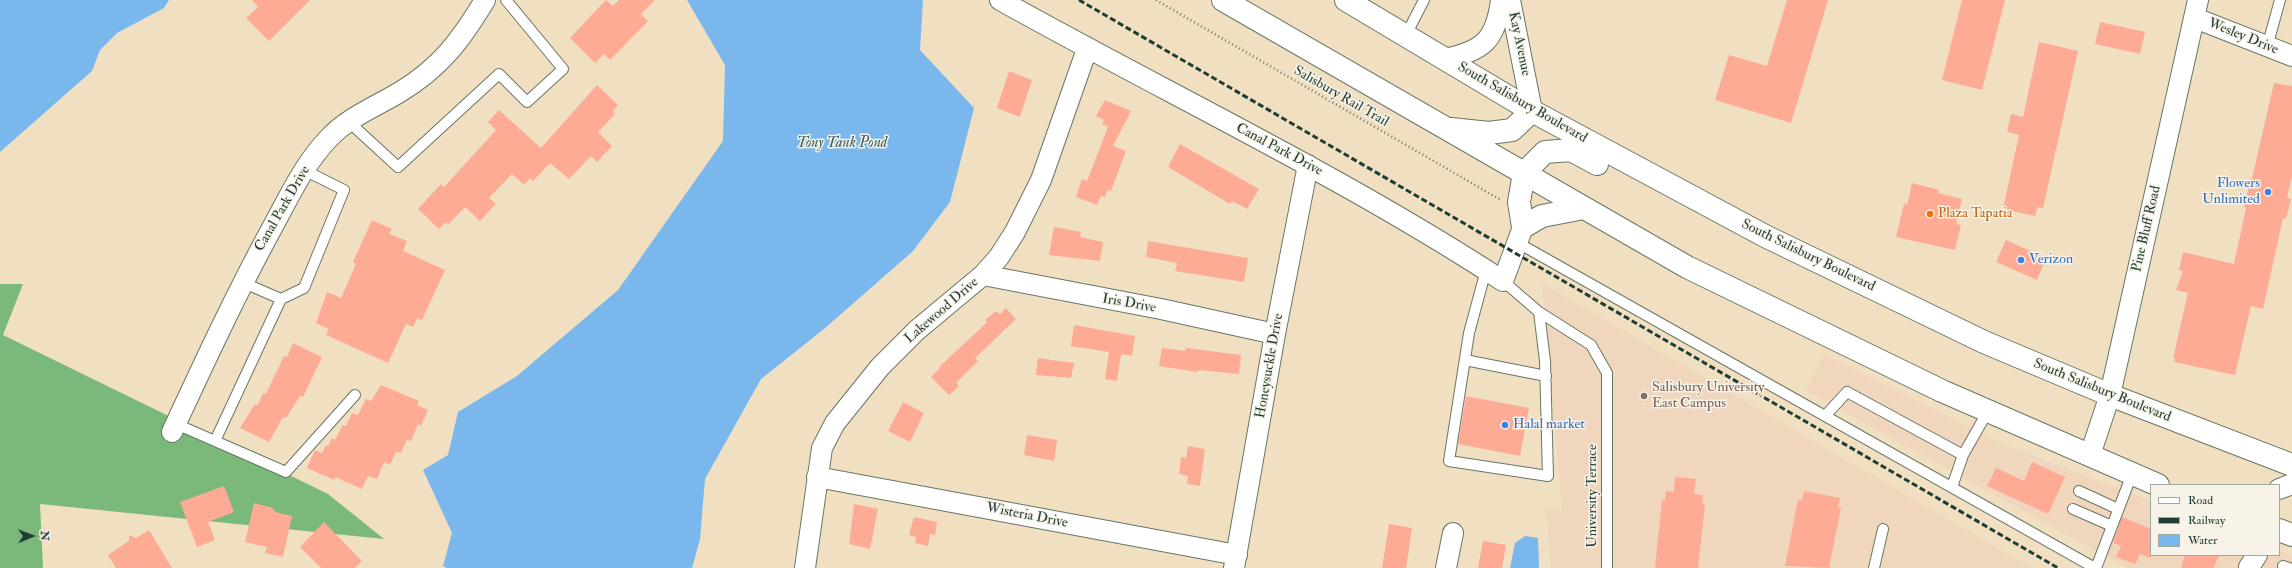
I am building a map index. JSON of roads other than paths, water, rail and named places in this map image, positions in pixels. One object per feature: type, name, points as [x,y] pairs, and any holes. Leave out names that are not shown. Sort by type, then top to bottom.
[{"type":"main road","points":[[1223,0],[1687,267],[1988,411],[2156,484]]},
{"type":"main road","name":"South Salisbury Boulevard","points":[[1346,0],[1532,111],[1765,236],[1963,332],[2110,395],[2292,465]]},
{"type":"main road","points":[[1444,128],[1489,133],[1512,130],[1532,111]]},
{"type":"main road","points":[[1521,235],[1519,202],[1524,174],[1545,152],[1571,150],[1634,183],[1655,178]]},
{"type":"main road","points":[[1521,235],[1542,216],[1584,208]]},
{"type":"main road","points":[[2280,530],[2292,535]]},
{"type":"street","name":"Canal Park Drive","points":[[174,428],[244,282],[304,170],[329,138],[360,113],[400,92],[432,69],[454,48],[485,0]]},
{"type":"street","name":"Canal Park Drive","points":[[1000,0],[1087,49],[1308,165],[1430,234],[1503,281]]},
{"type":"street","name":"Kay Avenue","points":[[1445,59],[1468,54],[1482,45],[1492,33],[1501,0]]},
{"type":"street","name":"Kay Avenue","points":[[1510,0],[1532,111]]},
{"type":"street","name":"Wesley Drive","points":[[2196,9],[2267,47],[2292,56]]},
{"type":"street","name":"Pine Bluff Road","points":[[2090,455],[2110,395],[2196,9]]},
{"type":"street","name":"Lakewood Drive","points":[[805,568],[822,448],[835,423],[849,403],[880,367],[917,330],[983,275],[1015,232],[1041,180],[1087,49]]},
{"type":"street","name":"Honeysuckle Drive","points":[[1236,562],[1275,334],[1308,165]]},
{"type":"street","points":[[1503,281],[1521,235]]},
{"type":"street","name":"Iris Drive","points":[[983,275],[1161,309],[1275,334]]},
{"type":"street","name":"Wisteria Drive","points":[[817,477],[1236,562]]},
{"type":"street","points":[[2280,489],[2292,484]]},
{"type":"street","points":[[1446,568],[1453,532]]},
{"type":"street","points":[[2280,540],[2292,541]]},
{"type":"lane","points":[[349,122],[398,167],[499,74],[527,102],[563,69],[506,0]]},
{"type":"lane","points":[[1406,35],[1424,0]]},
{"type":"lane","points":[[2267,47],[2280,0]]},
{"type":"lane","points":[[215,441],[281,299],[304,288],[344,190],[304,170]]},
{"type":"lane","points":[[1521,235],[1825,416],[2096,568],[2132,474]]},
{"type":"lane","points":[[1486,270],[1469,333],[1449,461],[1548,476],[1546,376],[1539,312]]},
{"type":"lane","name":"University Terrace","points":[[1503,281],[1539,312],[1591,345],[1607,373],[1607,568]]},
{"type":"lane","points":[[244,282],[281,299]]},
{"type":"lane","points":[[1465,360],[1546,376]]},
{"type":"lane","points":[[1825,416],[1847,392],[1963,455]]},
{"type":"lane","points":[[174,428],[215,441],[286,472],[355,395]]},
{"type":"lane","points":[[1952,487],[1963,455],[1988,411]]},
{"type":"lane","points":[[2079,491],[2118,509]]},
{"type":"lane","points":[[2073,509],[2112,526]]},
{"type":"lane","points":[[1874,568],[1883,529]]},
{"type":"water","points":[[0,0],[169,0],[164,8],[117,33],[100,50],[92,71],[0,152]]},
{"type":"water","name":"Tony Tank Pond","points":[[687,0],[923,0],[920,50],[974,108],[950,202],[913,251],[824,329],[761,379],[705,479],[700,539],[692,568],[447,568],[443,566],[452,533],[423,470],[448,455],[458,412],[517,376],[618,290],[723,141],[725,65]]},
{"type":"water","points":[[1525,536],[1538,538],[1539,568],[1510,568],[1515,543]]},
{"type":"railway","points":[[1079,0],[2058,568]]},
{"type":"place","name":"Flowers Unlimited","points":[[2268,192]]},
{"type":"place","name":"Plaza Tapatia","points":[[1930,214]]},
{"type":"place","name":"Verizon","points":[[2021,260]]},
{"type":"place","name":"Salisbury University East Campus","points":[[1644,396]]},
{"type":"place","name":"Halal market","points":[[1505,425]]}]
